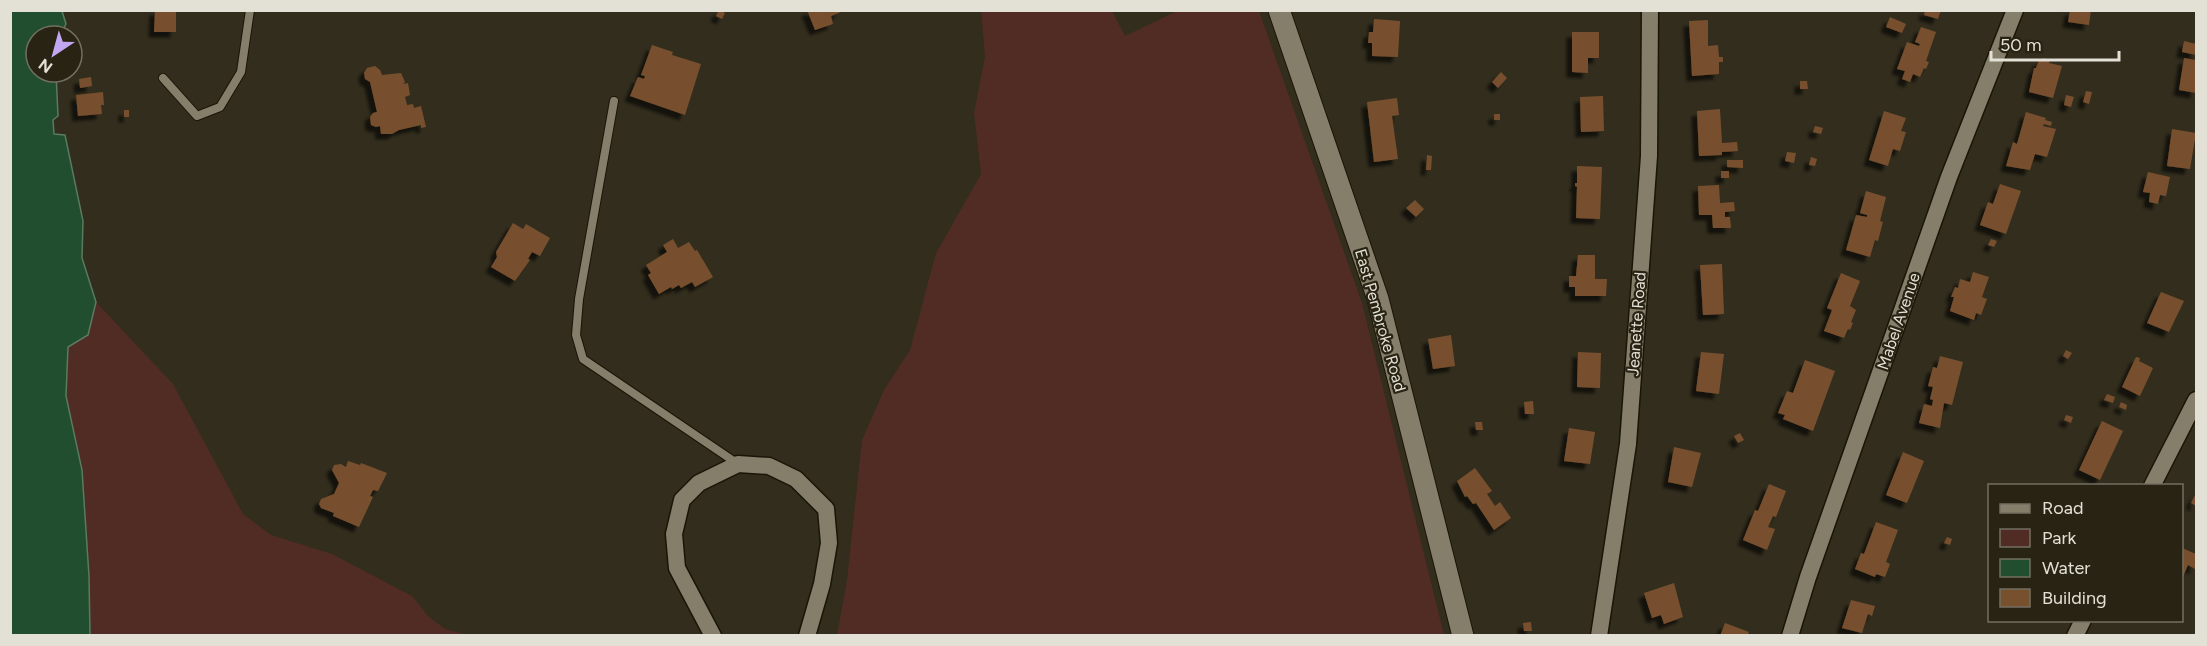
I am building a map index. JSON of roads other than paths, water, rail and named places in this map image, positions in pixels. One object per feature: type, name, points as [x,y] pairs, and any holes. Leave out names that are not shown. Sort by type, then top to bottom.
[{"type":"street","name":"East Pembroke Road","points":[[1279,10],[1378,299],[1463,636]]},
{"type":"street","name":"Jeanette Road","points":[[1599,636],[1628,444],[1649,156],[1650,10]]},
{"type":"street","name":"Mabel Avenue","points":[[1790,636],[1808,577],[1949,177],[2014,10]]},
{"type":"street","points":[[2153,484],[2196,400]]},
{"type":"street","points":[[713,636],[677,568],[674,534],[682,500],[699,483],[738,464],[769,466],[796,479],[826,509],[830,543],[822,584],[807,636]]},
{"type":"street","points":[[2075,636],[2082,622]]},
{"type":"lane","points":[[163,78],[197,116],[220,107],[241,72],[250,10]]},
{"type":"lane","points":[[614,101],[579,299],[576,335],[583,359],[738,464]]},
{"type":"water","points":[[10,11],[62,11],[66,24],[24,24],[24,84],[57,84],[58,116],[53,120],[54,134],[65,135],[83,221],[82,258],[96,302],[88,335],[68,347],[66,396],[82,470],[89,576],[90,635],[11,635]]}]
